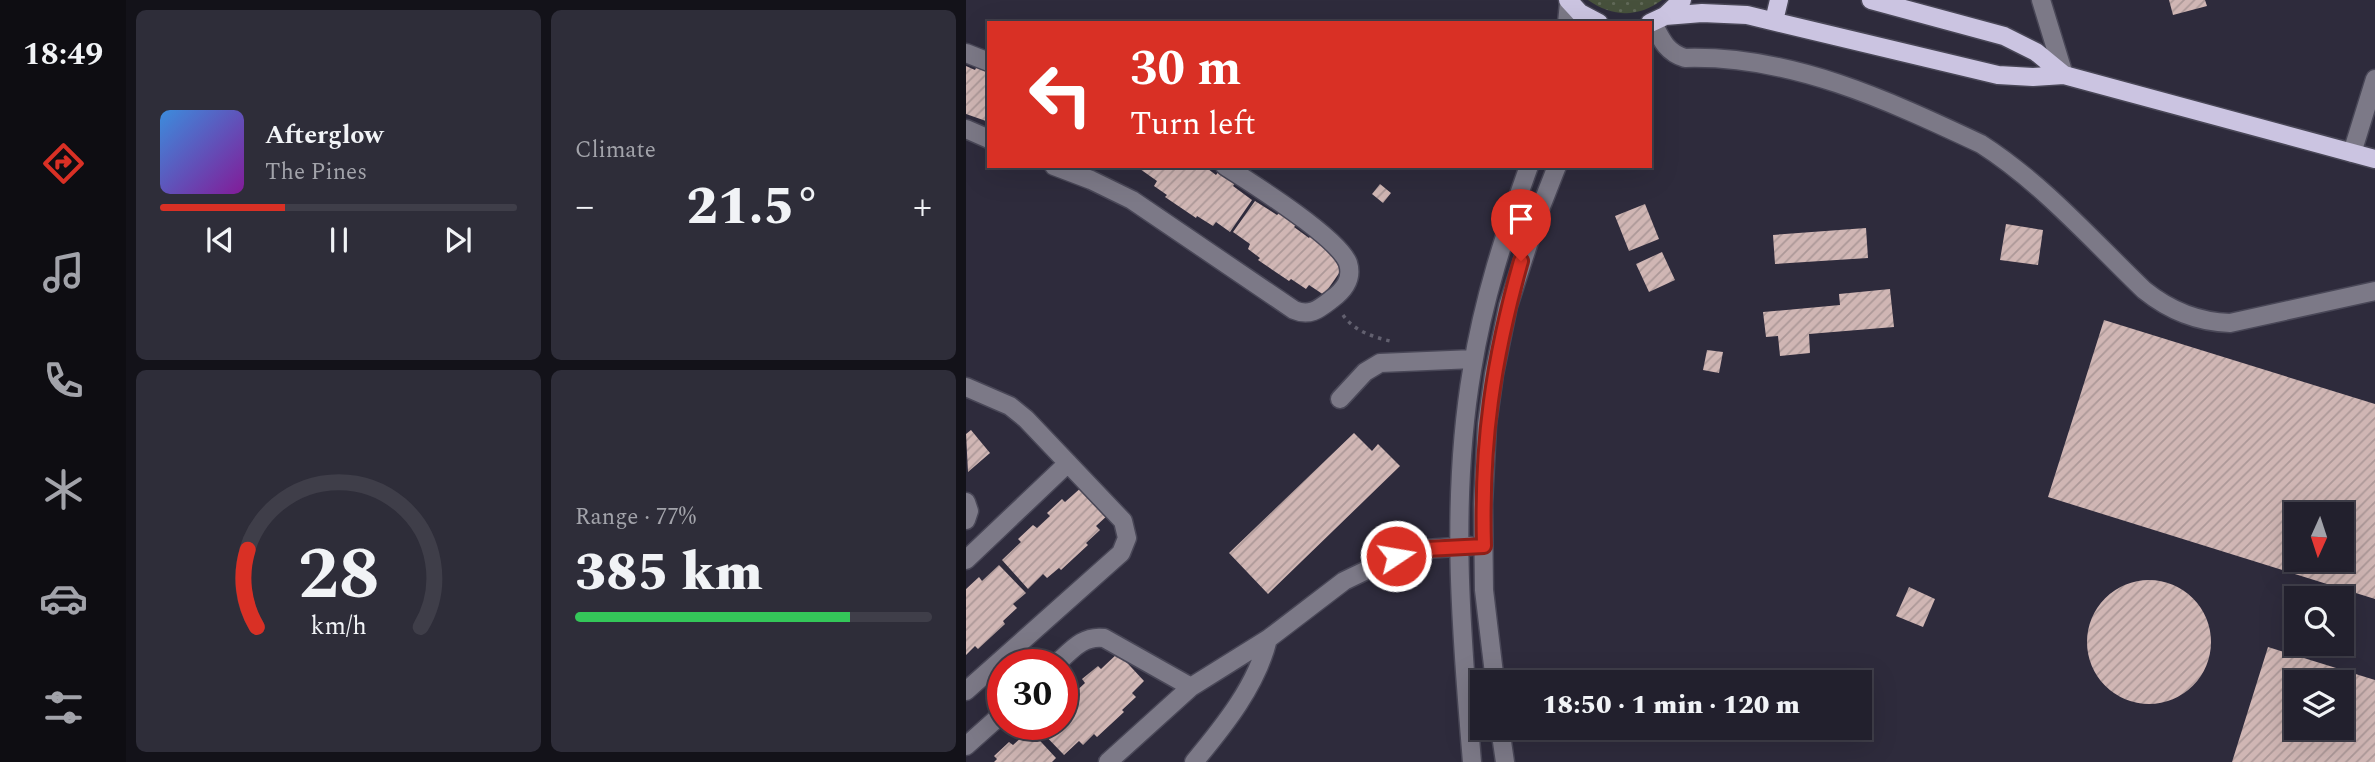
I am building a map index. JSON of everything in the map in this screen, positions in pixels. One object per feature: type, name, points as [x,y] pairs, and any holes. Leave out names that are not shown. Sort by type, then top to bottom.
[{"type":"main road","points":[[1656,21],[1682,0]]},
{"type":"main road","points":[[1774,21],[1779,0]]},
{"type":"main road","points":[[1871,0],[2004,36],[2036,52],[2064,75]]},
{"type":"main road","points":[[1568,1],[1580,13],[1595,21]]},
{"type":"main road","points":[[1656,21],[1725,13],[1774,21],[1998,75],[2064,75],[2375,159]]},
{"type":"street","points":[[2040,0],[2064,75]]},
{"type":"street","points":[[1567,21],[1568,1]]},
{"type":"street","points":[[1656,21],[1664,45],[1677,55],[1685,58],[1720,58],[1774,65],[1832,80],[1981,144],[2034,183],[2144,290],[2186,316],[2230,323],[2375,291]]},
{"type":"street","points":[[966,53],[987,61]]},
{"type":"street","points":[[2352,153],[2375,79]]},
{"type":"street","points":[[966,130],[987,138]]},
{"type":"street","points":[[1059,168],[1132,200],[1294,310],[1306,314],[1315,312],[1341,292],[1349,279],[1349,265],[1341,253],[1290,210],[1227,168]]},
{"type":"street","points":[[1472,762],[1459,547],[1462,453],[1473,365],[1485,302],[1528,168]]},
{"type":"street","points":[[1493,670],[1484,590],[1484,453],[1493,374],[1521,261],[1556,168]]},
{"type":"street","points":[[1340,399],[1364,372],[1380,363],[1473,365],[1493,374]]},
{"type":"street","points":[[966,387],[1010,406],[1123,521],[1126,529],[1125,546],[1121,553],[966,691]]},
{"type":"street","points":[[1462,453],[1484,453]]},
{"type":"street","points":[[966,560],[1068,463]]},
{"type":"street","points":[[966,502],[969,511],[966,520]]},
{"type":"street","points":[[1108,762],[1191,687],[1268,639],[1326,593],[1370,567],[1396,556],[1426,549],[1484,546]]},
{"type":"street","points":[[1074,649],[1084,640],[1104,638],[1191,687]]},
{"type":"street","points":[[1194,762],[1261,666],[1268,639]]},
{"type":"street","points":[[966,747],[987,728]]},
{"type":"street","points":[[1502,740],[1505,762]]},
{"type":"path","points":[[1332,299],[1347,322],[1370,336],[1399,344]]},
{"type":"green space","points":[[1588,0],[1662,0],[1644,10],[1625,13],[1606,10]]},
{"type":"building","points":[[2169,0],[2205,0],[2207,6],[2173,15]]},
{"type":"building","points":[[966,66],[975,70],[977,66],[987,69],[987,119],[966,114]]},
{"type":"building","points":[[1207,168],[1216,175],[1219,171],[1252,200],[1230,232],[1216,222],[1213,226],[1197,216],[1196,218],[1165,197],[1167,195],[1154,186],[1157,181],[1140,169]]},
{"type":"building","points":[[1380,184],[1391,193],[1383,203],[1372,194]]},
{"type":"building","points":[[1255,201],[1277,215],[1280,212],[1297,224],[1294,227],[1309,238],[1312,234],[1346,263],[1324,295],[1309,285],[1306,289],[1291,279],[1289,281],[1258,260],[1260,258],[1248,249],[1250,244],[1233,232]]},
{"type":"building","points":[[1645,204],[1659,239],[1629,251],[1615,216]]},
{"type":"building","points":[[2006,224],[2043,230],[2038,265],[2000,260]]},
{"type":"building","points":[[1866,228],[1868,258],[1775,264],[1773,235]]},
{"type":"building","points":[[1662,252],[1675,280],[1649,292],[1636,264]]},
{"type":"building","points":[[1890,289],[1894,327],[1809,334],[1810,353],[1780,356],[1778,336],[1766,337],[1763,312],[1840,305],[1839,294]]},
{"type":"building","points":[[2104,320],[2375,404],[2375,599],[2354,592],[2354,586],[2333,586],[2288,572],[2354,572],[2354,502],[2284,502],[2284,571],[2048,497]]},
{"type":"building","points":[[1707,350],[1723,352],[1719,373],[1703,370]]},
{"type":"building","points":[[971,430],[990,453],[968,472],[966,434]]},
{"type":"building","points":[[1354,433],[1372,451],[1378,444],[1400,466],[1268,594],[1229,553]]},
{"type":"building","points":[[1083,486],[1109,514],[1096,526],[1100,530],[1086,543],[1088,545],[1061,570],[1059,568],[1047,578],[1043,574],[1028,589],[1002,560],[1021,542],[1018,539],[1033,525],[1037,528],[1050,516],[1047,513],[1062,499],[1065,502]]},
{"type":"building","points":[[999,565],[1026,593],[1013,604],[1017,608],[1003,621],[1005,624],[978,649],[975,646],[966,655],[966,589],[979,577],[982,581]]},
{"type":"building","points":[[2149,580],[2173,585],[2193,598],[2206,618],[2211,642],[2206,666],[2193,686],[2173,699],[2149,704],[2125,699],[2105,686],[2092,666],[2087,642],[2092,618],[2105,598],[2125,585]]},
{"type":"building","points":[[1909,587],[1935,599],[1923,627],[1896,616]]},
{"type":"building","points":[[2268,647],[2284,652],[2284,656],[2297,656],[2343,670],[2284,670],[2284,740],[2354,740],[2354,674],[2375,680],[2375,762],[2232,762]]},
{"type":"building","points":[[1118,653],[1144,681],[1132,693],[1136,697],[1122,710],[1124,712],[1097,737],[1094,734],[1083,745],[1079,741],[1064,755],[1050,740],[1078,740],[1078,689],[1085,683],[1082,679],[1098,666],[1101,669]]},
{"type":"building","points":[[1019,740],[1039,740],[1056,758],[1052,762],[994,762],[997,759],[994,756],[1009,742],[1013,745]]},
{"type":"route","points":[[1396,556],[1426,549],[1484,546],[1484,453],[1493,374],[1521,261]]}]
